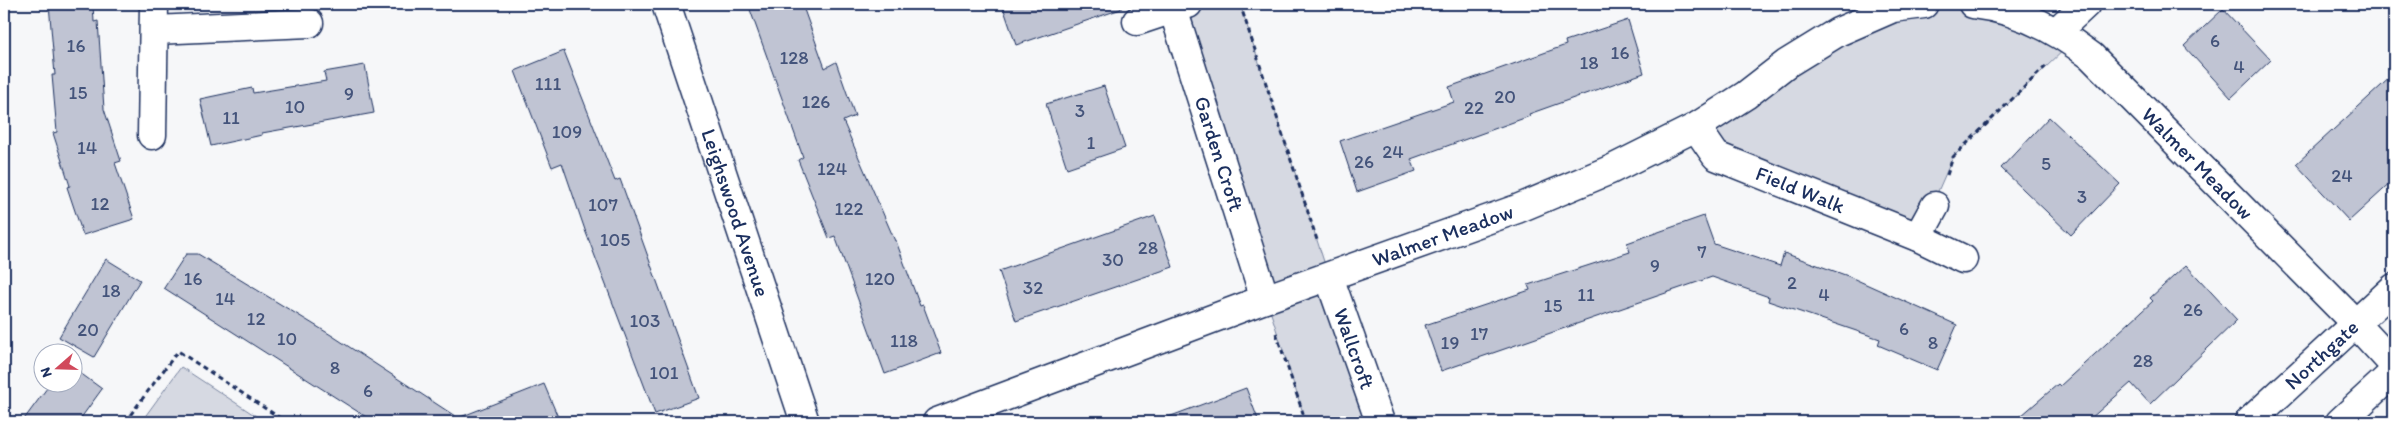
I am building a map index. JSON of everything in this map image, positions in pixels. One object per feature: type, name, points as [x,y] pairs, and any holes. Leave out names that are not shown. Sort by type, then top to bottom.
[{"type":"street","name":"Leighswood Avenue","points":[[666,4],[797,420]]},
{"type":"street","name":"Walmer Meadow","points":[[937,422],[1265,299],[1517,209],[1610,170],[1696,127],[1746,95],[1786,64],[1838,32],[1893,6],[1924,4]]},
{"type":"street","name":"Walmer Meadow","points":[[1973,4],[2004,10],[2031,19],[2064,37],[2090,56],[2356,324],[2394,365]]},
{"type":"street","points":[[2064,37],[2086,4]]},
{"type":"street","name":"Garden Croft","points":[[1137,21],[1180,6],[1265,299]]},
{"type":"street","points":[[152,135],[154,17],[309,23]]},
{"type":"street","name":"Field Walk","points":[[1696,127],[1716,156],[1918,237],[1963,259]]},
{"type":"street","points":[[1918,237],[1935,206]]},
{"type":"street","name":"Wallcroft","points":[[1329,277],[1380,422]]},
{"type":"street","name":"Northgate","points":[[2250,422],[2394,288]]},
{"type":"street","points":[[2340,422],[2394,372]]},
{"type":"path","points":[[1240,4],[1329,277]]},
{"type":"path","points":[[1935,206],[1953,157],[2064,37]]},
{"type":"path","points":[[1265,299],[1306,422]]},
{"type":"path","points":[[125,422],[178,351],[286,422]]},
{"type":"shaded area","points":[[1188,4],[1240,4],[1329,277],[1380,422],[1306,422],[1173,9]]},
{"type":"shaded area","points":[[1892,4],[2032,4],[2056,32],[2072,42],[1953,157],[1918,237],[1716,156],[1696,127]]},
{"type":"shaded area","points":[[181,367],[265,422],[141,422]]},
{"type":"building","points":[[49,4],[93,4],[94,22],[98,21],[104,109],[121,161],[115,163],[134,219],[83,235],[67,187],[70,186],[53,133],[57,132],[52,75],[55,75]]},
{"type":"building","points":[[748,4],[802,4],[825,68],[836,62],[855,116],[843,121],[896,241],[920,306],[923,305],[941,353],[885,374],[835,236],[829,238],[798,160],[803,157]]},
{"type":"building","points":[[1002,4],[1121,4],[1121,9],[1016,45]]},
{"type":"building","points":[[2223,9],[2271,60],[2231,98],[2184,46]]},
{"type":"building","points":[[1628,20],[1644,73],[1411,159],[1416,171],[1357,192],[1340,141],[1454,102],[1449,87],[1566,45],[1565,41]]},
{"type":"building","points":[[564,51],[615,181],[620,179],[699,398],[655,414],[585,230],[562,163],[552,167],[515,71]]},
{"type":"building","points":[[365,65],[374,113],[262,133],[262,135],[211,146],[200,99],[252,88],[253,93],[326,81],[324,72]]},
{"type":"building","points":[[2394,74],[2394,180],[2349,221],[2296,164]]},
{"type":"building","points":[[1104,86],[1125,148],[1067,168],[1046,104]]},
{"type":"building","points":[[2049,117],[2120,184],[2071,235],[2001,168]]},
{"type":"building","points":[[1155,216],[1173,267],[1016,321],[999,271]]},
{"type":"building","points":[[1704,216],[1714,244],[1780,266],[1784,253],[1848,276],[1957,325],[1937,370],[1878,345],[1880,339],[1768,301],[1769,297],[1712,277],[1441,371],[1425,325],[1530,290],[1528,285],[1630,252],[1627,243]]},
{"type":"building","points":[[186,254],[198,254],[331,335],[458,418],[544,384],[560,422],[374,422],[164,288]]},
{"type":"building","points":[[106,259],[140,280],[94,357],[82,350],[82,344],[71,344],[59,337]]},
{"type":"building","points":[[2186,265],[2237,320],[2150,404],[2131,383],[2090,419],[2092,422],[2014,422],[2058,384],[2060,386],[2153,301],[2150,298]]},
{"type":"building","points":[[82,374],[102,389],[78,422],[22,422],[43,394],[82,394]]},
{"type":"building","points":[[1246,388],[1259,422],[1163,422],[1163,419]]}]
